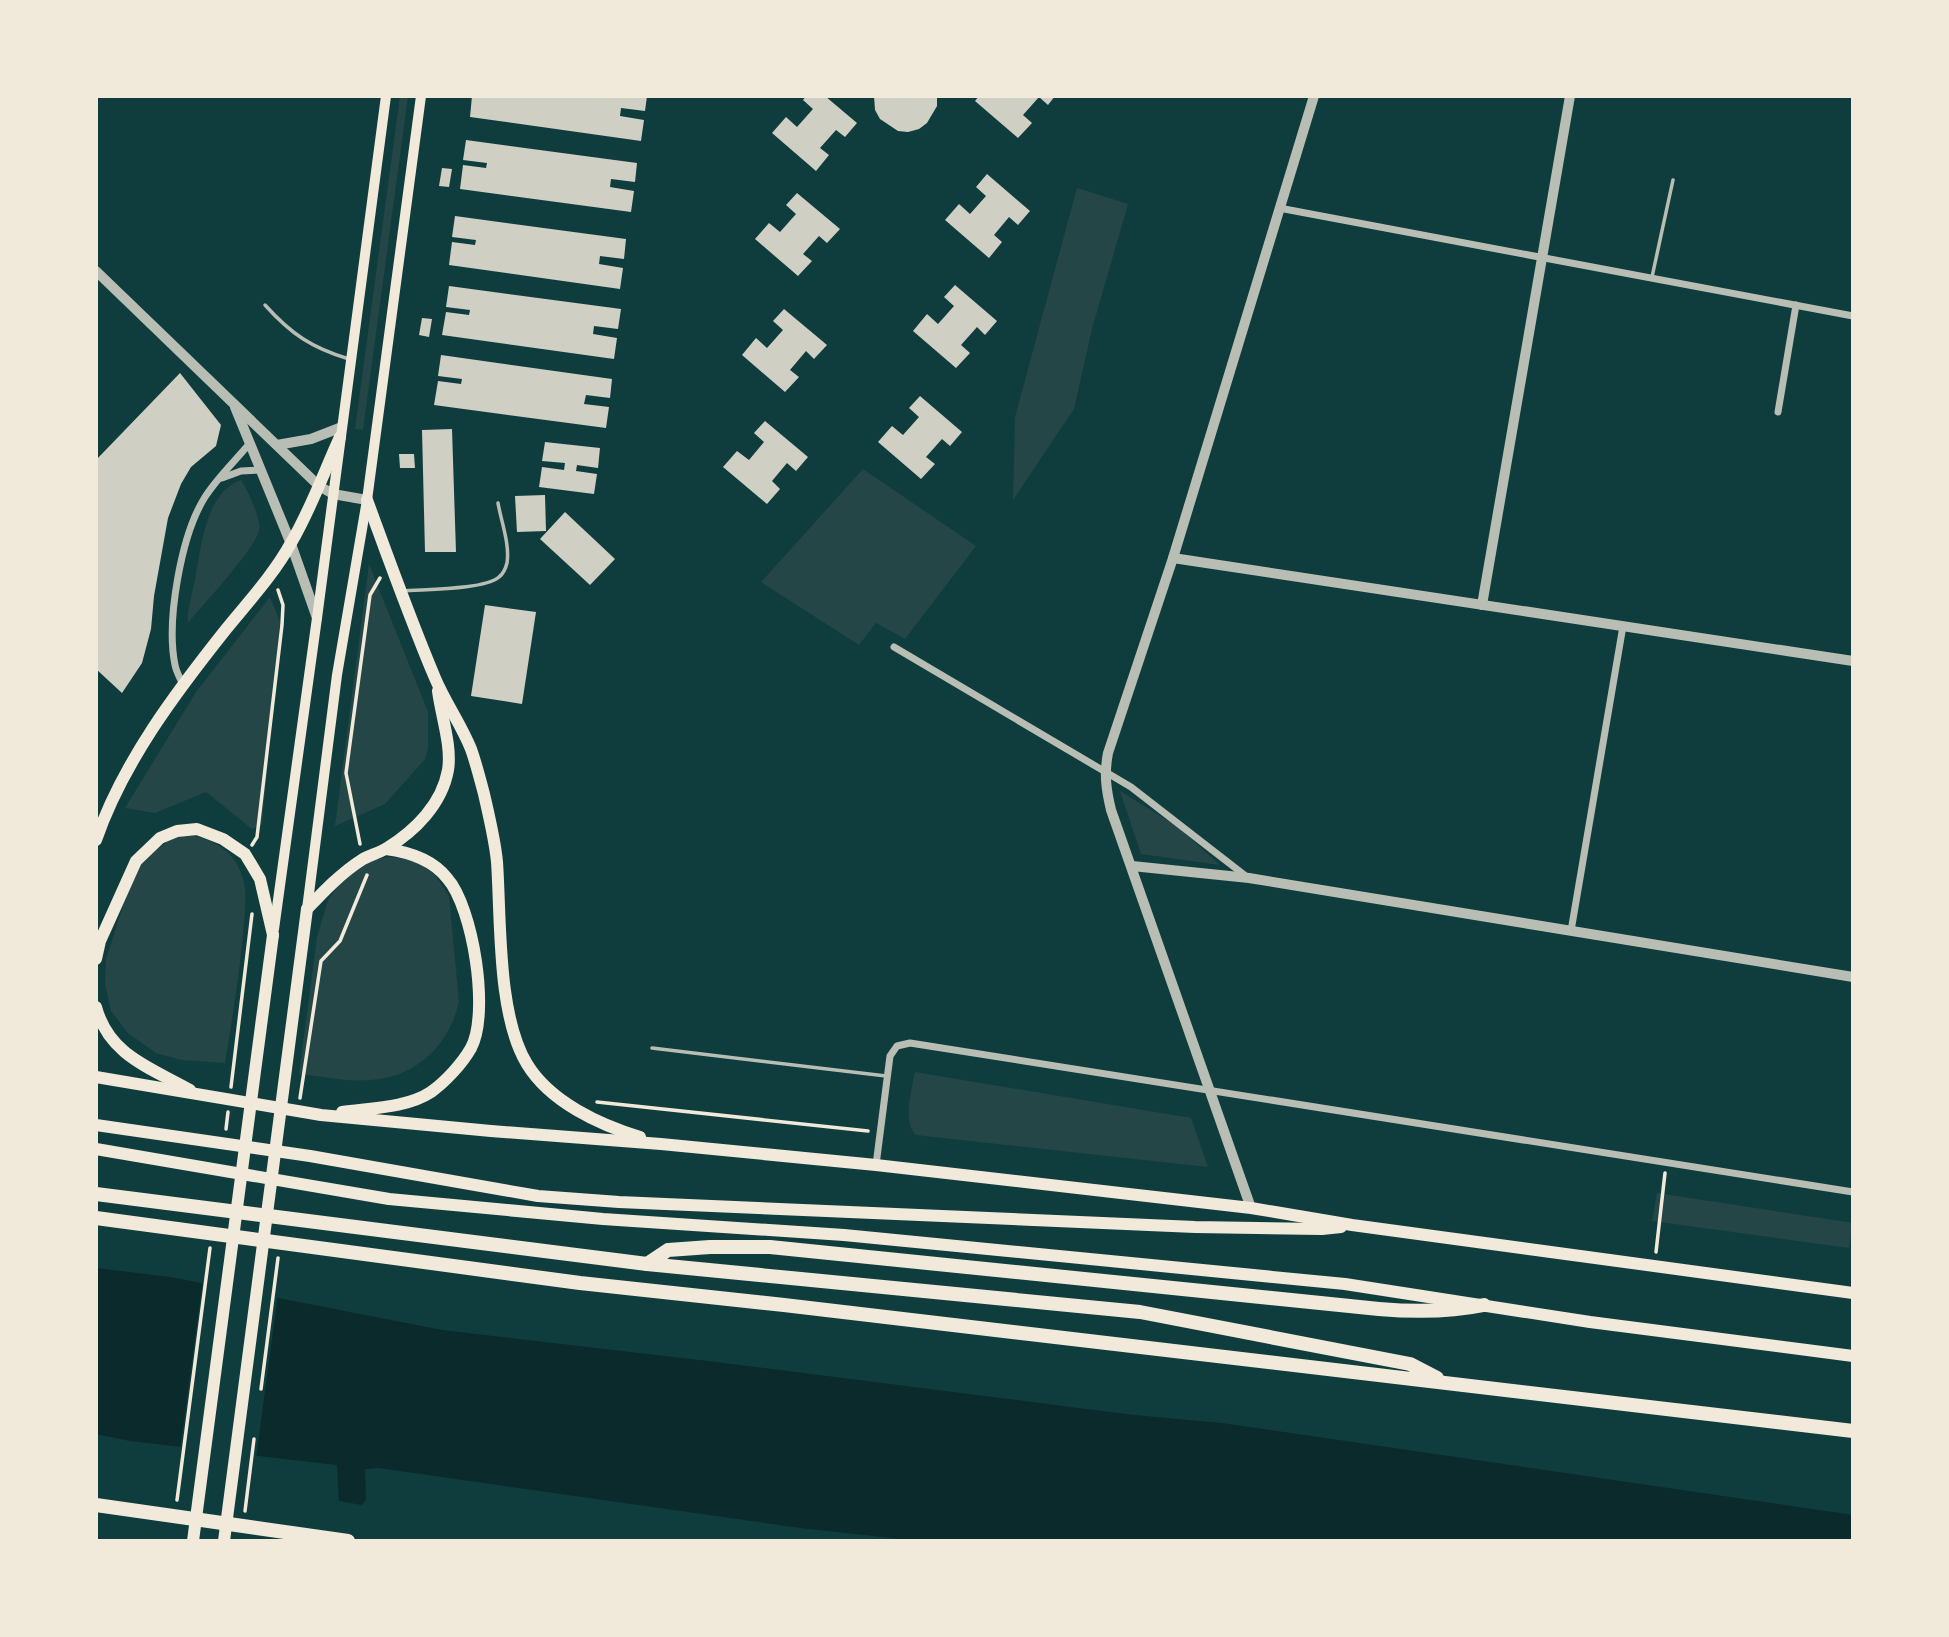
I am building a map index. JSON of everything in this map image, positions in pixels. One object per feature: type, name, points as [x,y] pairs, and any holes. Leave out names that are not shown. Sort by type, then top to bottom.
[{"type":"highway","points":[[96,1195],[646,1264],[1140,1312],[1410,1364],[1447,1383]]},
{"type":"highway","points":[[96,1219],[567,1282],[1853,1432]]},
{"type":"highway","points":[[646,1264],[668,1250],[770,1247],[1379,1310],[1463,1310],[1484,1305]]},
{"type":"highway","points":[[96,1505],[348,1541]]},
{"type":"main road","points":[[193,1541],[386,96]]},
{"type":"main road","points":[[224,1541],[337,675],[367,500],[421,96]]},
{"type":"main road","points":[[96,840],[133,763],[183,685],[270,575],[291,544],[341,432]]},
{"type":"main road","points":[[367,500],[436,680],[471,749],[497,859],[507,1004],[513,1032],[527,1064],[544,1087],[573,1107],[627,1133],[661,1144]]},
{"type":"main road","points":[[307,909],[332,883],[354,866],[386,849],[419,825],[443,788],[448,769],[436,680]]},
{"type":"main road","points":[[96,959],[100,942],[136,861],[160,838],[177,831],[197,829],[223,839],[245,855],[260,879],[273,936]]},
{"type":"main road","points":[[321,1115],[396,1104],[428,1094],[440,1085],[472,1047],[477,1022],[479,984],[471,930],[459,893],[446,876],[426,860],[405,852],[386,849]]},
{"type":"main road","points":[[96,1007],[101,1025],[118,1048],[199,1095]]},
{"type":"main road","points":[[96,1077],[321,1115],[876,1165],[1251,1208],[1352,1225],[1853,1293]]},
{"type":"main road","points":[[96,1125],[310,1156],[538,1196],[1195,1227],[1322,1229],[1352,1225]]},
{"type":"main road","points":[[96,1149],[389,1199],[936,1244],[1345,1284],[1590,1322],[1853,1356]]},
{"type":"street","points":[[1251,1208],[1111,810],[1105,771],[1108,753],[1172,558],[1314,96]]},
{"type":"street","points":[[1482,605],[1570,96]]},
{"type":"street","points":[[1279,208],[1853,316]]},
{"type":"street","points":[[96,271],[319,486],[333,494],[367,500]]},
{"type":"street","points":[[1778,412],[1796,305]]},
{"type":"street","points":[[233,403],[291,544],[317,618]]},
{"type":"street","points":[[277,445],[341,432]]},
{"type":"street","points":[[183,685],[175,666],[172,629],[181,564],[195,517],[206,496],[250,443]]},
{"type":"street","points":[[221,478],[241,471],[261,470]]},
{"type":"street","points":[[1172,558],[1853,661]]},
{"type":"street","points":[[1571,931],[1623,626]]},
{"type":"street","points":[[894,647],[1105,771],[1189,830],[1249,878]]},
{"type":"street","points":[[1132,866],[1249,878],[1853,977]]},
{"type":"street","points":[[876,1165],[890,1056],[903,1044],[910,1043],[1853,1192]]},
{"type":"lane","points":[[1652,277],[1673,180]]},
{"type":"lane","points":[[265,305],[299,338],[325,352],[351,360]]},
{"type":"lane","points":[[400,591],[468,587],[500,577],[506,565],[507,552],[498,503]]},
{"type":"lane","points":[[652,1048],[888,1076]]},
{"type":"path","points":[[358,839],[346,772],[370,595],[381,576]]},
{"type":"path","points":[[257,837],[282,625],[283,605],[279,592]]},
{"type":"path","points":[[300,1101],[321,961],[340,942],[368,871]]},
{"type":"path","points":[[233,1071],[252,908]]},
{"type":"path","points":[[589,1102],[880,1132]]},
{"type":"path","points":[[1654,1266],[1666,1164]]},
{"type":"path","points":[[176,1508],[211,1241]]},
{"type":"path","points":[[260,1394],[280,1245]]},
{"type":"path","points":[[245,1514],[255,1435]]},
{"type":"shaded area","points":[[400,96],[408,96],[363,430],[355,429]]},
{"type":"shaded area","points":[[1077,188],[1128,204],[1092,329],[1074,409],[1013,500],[1015,417]]},
{"type":"shaded area","points":[[863,469],[976,546],[905,639],[876,623],[859,645],[761,582]]},
{"type":"shaded area","points":[[241,480],[256,512],[259,531],[238,564],[188,623],[203,538],[212,509],[229,486]]},
{"type":"shaded area","points":[[369,564],[428,712],[428,748],[425,759],[385,804],[335,826]]},
{"type":"shaded area","points":[[270,597],[280,622],[262,824],[252,829],[206,792],[155,813],[125,808],[196,692]]},
{"type":"shaded area","points":[[1120,791],[1178,827],[1220,865],[1141,854]]},
{"type":"shaded area","points":[[177,834],[199,837],[227,851],[234,859],[243,879],[245,906],[241,950],[225,1063],[181,1060],[156,1053],[128,1033],[111,1011],[105,984],[106,959],[136,866]]},
{"type":"shaded area","points":[[389,857],[415,860],[435,875],[449,896],[459,1002],[454,1018],[428,1057],[401,1073],[386,1078],[360,1080],[299,1074],[317,937],[328,900],[343,879],[364,862]]},
{"type":"shaded area","points":[[915,1072],[1191,1118],[1208,1167],[916,1135],[909,1114]]},
{"type":"shaded area","points":[[1657,1193],[1853,1223],[1849,1248],[1652,1221]]},
{"type":"shaded area","points":[[96,1268],[170,1277],[442,1330],[1134,1415],[1222,1423],[1853,1515],[1853,1541],[919,1541],[800,1528],[379,1468],[365,1469],[366,1499],[362,1505],[339,1501],[337,1465],[130,1441],[96,1434]]},
{"type":"pier","points":[[203,1279],[278,1294],[256,1459],[180,1450]]},
{"type":"building","points":[[472,96],[647,96],[645,111],[621,108],[620,116],[644,120],[641,141],[470,117]]},
{"type":"building","points":[[806,96],[825,96],[857,123],[845,137],[836,130],[820,148],[829,155],[816,171],[772,133],[786,117],[797,127],[813,109],[803,100]]},
{"type":"building","points":[[874,96],[937,96],[937,106],[927,123],[919,129],[898,131],[880,119],[875,110]]},
{"type":"building","points":[[979,96],[1055,96],[1048,105],[1039,97],[1023,115],[1032,123],[1018,138],[975,101]]},
{"type":"building","points":[[466,140],[637,163],[635,182],[611,179],[610,187],[634,191],[631,212],[460,189],[463,165],[486,168],[487,163],[463,160]]},
{"type":"building","points":[[442,168],[452,169],[449,187],[439,186]]},
{"type":"building","points":[[987,174],[1030,211],[1018,225],[1009,217],[994,235],[1002,242],[989,258],[945,220],[959,204],[970,214],[986,196],[976,187]]},
{"type":"building","points":[[797,193],[840,229],[827,243],[819,236],[803,254],[812,261],[798,276],[755,239],[769,223],[780,232],[796,214],[786,205]]},
{"type":"building","points":[[455,216],[626,239],[624,259],[600,256],[599,264],[623,268],[620,289],[449,265],[452,242],[475,245],[476,240],[452,237]]},
{"type":"building","points":[[955,285],[997,321],[985,335],[977,327],[961,345],[970,353],[956,368],[913,331],[927,314],[938,324],[954,306],[944,297]]},
{"type":"building","points":[[449,286],[621,309],[618,329],[594,326],[593,334],[617,338],[614,359],[442,335],[446,312],[469,315],[470,310],[446,307]]},
{"type":"building","points":[[784,309],[827,345],[814,359],[806,351],[790,370],[799,377],[785,392],[742,355],[756,338],[767,348],[783,330],[773,321]]},
{"type":"building","points":[[422,318],[432,319],[429,337],[419,335]]},
{"type":"building","points":[[441,355],[612,379],[610,398],[586,395],[584,404],[609,407],[606,428],[434,405],[438,381],[461,384],[462,379],[438,376]]},
{"type":"building","points":[[180,373],[221,425],[216,446],[191,467],[181,484],[168,518],[151,629],[142,663],[122,693],[96,669],[96,460]]},
{"type":"building","points":[[920,396],[962,432],[950,446],[942,439],[926,457],[935,464],[921,479],[878,442],[892,426],[903,435],[919,417],[909,408]]},
{"type":"building","points":[[765,421],[808,457],[796,471],[787,463],[772,481],[780,489],[767,504],[723,467],[737,451],[749,460],[764,442],[754,433]]},
{"type":"building","points":[[452,429],[456,552],[425,552],[422,430]]},
{"type":"building","points":[[545,442],[600,448],[598,468],[577,465],[576,471],[597,474],[594,494],[539,487],[542,467],[564,470],[565,463],[542,461]]},
{"type":"building","points":[[399,454],[414,454],[415,468],[400,468]]},
{"type":"building","points":[[545,495],[546,531],[517,532],[515,496]]},
{"type":"building","points":[[565,512],[615,559],[590,585],[540,539]]},
{"type":"building","points":[[485,605],[536,612],[522,704],[471,696]]}]
